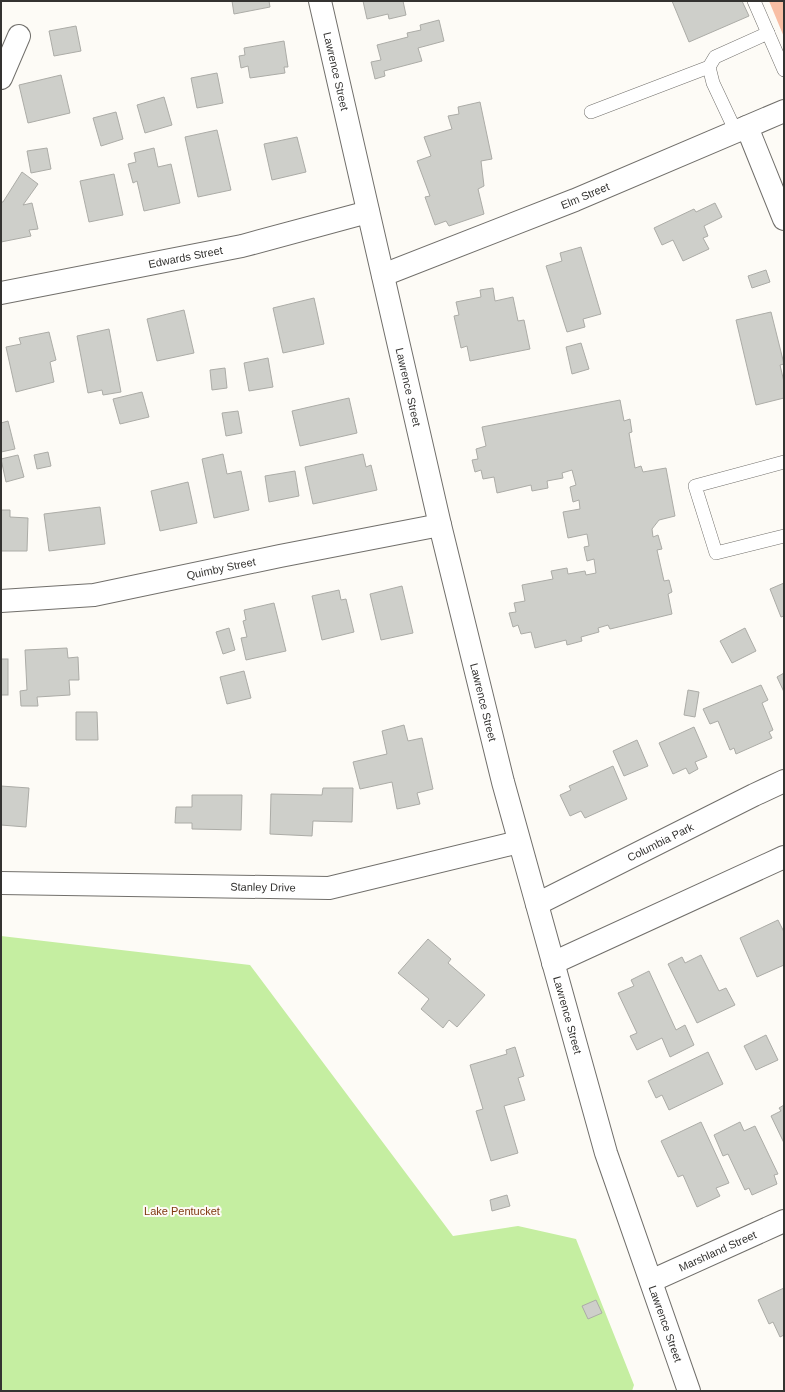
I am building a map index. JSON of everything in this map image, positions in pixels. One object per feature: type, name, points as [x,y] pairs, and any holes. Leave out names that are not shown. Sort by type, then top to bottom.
[{"type":"street","name":"Lawrence Street","points":[[320,1],[440,526],[503,782],[606,1154],[689,1391]]},
{"type":"street","points":[[1,78],[19,36]]},
{"type":"street","name":"Elm Street","points":[[383,275],[575,200],[784,111]]},
{"type":"street","points":[[741,129],[784,219]]},
{"type":"street","name":"Edwards Street","points":[[1,293],[242,246],[368,212]]},
{"type":"street","name":"Quimby Street","points":[[1,601],[94,595],[280,556],[440,526]]},
{"type":"street","name":"Columbia Park","points":[[537,904],[784,781]]},
{"type":"street","name":"Stanley Drive","points":[[1,883],[329,888],[519,842]]},
{"type":"street","points":[[553,963],[784,857]]},
{"type":"street","name":"Marshland Street","points":[[651,1281],[784,1221]]},
{"type":"lane","points":[[754,1],[784,70]]},
{"type":"lane","points":[[591,112],[709,67],[715,57],[768,34]]},
{"type":"lane","points":[[709,67],[713,83],[741,129]]},
{"type":"lane","points":[[784,462],[695,486],[716,553],[784,536]]},
{"type":"shaded area","points":[[769,1],[784,1],[784,37]]},
{"type":"shaded area","name":"Lake Pentucket","points":[[1,936],[250,965],[453,1236],[518,1226],[576,1239],[634,1385],[632,1391],[1,1391]]},
{"type":"building","points":[[232,1],[269,1],[270,7],[234,14]]},
{"type":"building","points":[[363,1],[403,1],[406,15],[389,19],[388,14],[367,19]]},
{"type":"building","points":[[672,1],[742,1],[749,16],[689,42]]},
{"type":"building","points":[[439,20],[444,41],[418,48],[422,61],[384,71],[385,76],[375,79],[371,62],[381,60],[377,45],[408,37],[407,33],[421,30],[420,25]]},
{"type":"building","points":[[76,26],[81,51],[54,56],[49,31]]},
{"type":"building","points":[[284,41],[288,67],[284,67],[285,73],[250,78],[248,66],[241,68],[239,56],[245,55],[244,48]]},
{"type":"building","points":[[217,73],[223,103],[197,108],[191,78]]},
{"type":"building","points":[[61,75],[70,113],[28,123],[19,85]]},
{"type":"building","points":[[164,97],[172,125],[145,133],[137,105]]},
{"type":"building","points":[[480,102],[492,159],[481,161],[484,186],[478,189],[484,214],[449,226],[446,221],[435,225],[425,197],[430,196],[417,161],[431,156],[424,137],[452,129],[448,116],[459,114],[458,107]]},
{"type":"building","points":[[116,112],[123,139],[101,146],[93,118]]},
{"type":"building","points":[[217,130],[231,190],[198,197],[185,137]]},
{"type":"building","points":[[297,137],[306,172],[272,180],[264,144]]},
{"type":"building","points":[[47,148],[51,169],[31,173],[27,151]]},
{"type":"building","points":[[154,148],[158,167],[171,164],[180,203],[144,211],[137,181],[133,183],[128,164],[136,162],[134,153]]},
{"type":"building","points":[[22,172],[38,184],[23,205],[32,203],[38,229],[29,230],[31,236],[1,242],[1,202],[3,202]]},
{"type":"building","points":[[114,174],[123,215],[89,222],[80,181]]},
{"type":"building","points":[[715,203],[722,217],[704,226],[708,236],[703,238],[709,249],[683,261],[673,240],[662,245],[654,228],[694,209],[696,212]]},
{"type":"building","points":[[581,247],[601,314],[583,319],[585,327],[567,332],[546,266],[562,261],[560,253]]},
{"type":"building","points":[[766,270],[770,282],[752,288],[748,276]]},
{"type":"building","points":[[493,288],[495,301],[513,297],[518,321],[524,320],[530,349],[470,361],[467,346],[461,348],[454,316],[459,315],[456,302],[481,297],[480,290]]},
{"type":"building","points":[[314,298],[324,344],[283,353],[273,308]]},
{"type":"building","points":[[184,310],[194,353],[157,361],[147,319]]},
{"type":"building","points":[[771,312],[784,364],[780,365],[784,382],[784,398],[756,405],[736,320]]},
{"type":"building","points":[[109,329],[121,392],[103,395],[102,390],[88,393],[77,336]]},
{"type":"building","points":[[49,332],[56,360],[50,362],[54,382],[16,392],[6,347],[21,344],[19,338]]},
{"type":"building","points":[[581,343],[589,369],[572,374],[566,347]]},
{"type":"building","points":[[268,358],[273,387],[249,391],[244,363]]},
{"type":"building","points":[[225,368],[227,388],[212,390],[210,370]]},
{"type":"building","points":[[142,392],[149,417],[120,424],[113,399]]},
{"type":"building","points":[[349,398],[357,433],[300,446],[292,411]]},
{"type":"building","points":[[620,400],[624,421],[630,419],[632,432],[629,433],[635,468],[641,466],[643,472],[666,468],[675,516],[659,520],[652,529],[653,537],[658,535],[662,549],[657,550],[664,581],[669,580],[672,592],[668,594],[672,614],[610,629],[608,625],[598,628],[599,632],[581,637],[582,641],[567,645],[566,640],[535,648],[531,632],[521,634],[518,625],[513,627],[509,613],[516,612],[514,603],[525,601],[522,585],[553,579],[551,571],[567,568],[568,574],[585,571],[586,575],[596,573],[594,559],[587,561],[584,547],[589,546],[587,534],[568,538],[563,512],[580,509],[579,500],[573,502],[570,487],[576,485],[572,470],[562,473],[563,478],[547,481],[548,488],[532,491],[531,485],[497,493],[494,477],[483,479],[481,470],[475,472],[472,460],[478,459],[476,449],[486,446],[482,427]]},
{"type":"building","points":[[238,411],[242,433],[226,436],[222,413]]},
{"type":"building","points":[[8,421],[15,449],[1,452],[1,423]]},
{"type":"building","points":[[48,452],[51,466],[37,469],[34,455]]},
{"type":"building","points":[[223,454],[227,474],[241,471],[249,510],[214,518],[202,459]]},
{"type":"building","points":[[363,454],[366,467],[371,465],[377,490],[313,504],[305,467]]},
{"type":"building","points":[[18,455],[24,477],[6,482],[1,459]]},
{"type":"building","points":[[295,471],[299,496],[269,502],[265,476]]},
{"type":"building","points":[[188,482],[197,523],[160,531],[151,491]]},
{"type":"building","points":[[100,507],[105,544],[49,551],[44,514]]},
{"type":"building","points":[[1,510],[10,510],[10,517],[28,518],[27,551],[1,551]]},
{"type":"building","points":[[784,583],[784,616],[781,617],[770,589]]},
{"type":"building","points":[[402,586],[413,633],[381,640],[370,594]]},
{"type":"building","points":[[339,590],[341,600],[346,599],[354,632],[322,640],[312,596]]},
{"type":"building","points":[[274,603],[286,651],[246,660],[241,638],[247,637],[243,621],[246,620],[244,610]]},
{"type":"building","points":[[229,628],[235,650],[223,654],[216,632]]},
{"type":"building","points":[[745,628],[756,651],[732,663],[720,641]]},
{"type":"building","points":[[67,648],[68,658],[78,657],[79,680],[69,680],[70,695],[37,697],[38,706],[21,706],[20,691],[27,690],[25,650]]},
{"type":"building","points":[[1,659],[8,659],[8,695],[1,695]]},
{"type":"building","points":[[244,671],[251,698],[227,704],[220,677]]},
{"type":"building","points":[[784,673],[784,692],[777,677]]},
{"type":"building","points":[[761,685],[768,700],[762,703],[773,730],[769,732],[772,738],[736,754],[734,748],[730,750],[718,721],[710,724],[703,709]]},
{"type":"building","points":[[688,690],[699,692],[695,717],[684,715]]},
{"type":"building","points":[[76,712],[97,712],[98,740],[76,740]]},
{"type":"building","points":[[404,725],[408,741],[422,738],[433,789],[417,793],[420,804],[397,809],[392,782],[360,789],[353,762],[387,754],[382,731]]},
{"type":"building","points":[[694,727],[707,757],[695,762],[698,769],[689,774],[686,768],[673,774],[659,743]]},
{"type":"building","points":[[637,740],[648,766],[624,776],[613,751]]},
{"type":"building","points":[[613,766],[627,799],[585,818],[581,811],[570,816],[560,795],[571,790],[569,786]]},
{"type":"building","points":[[1,786],[29,788],[26,827],[1,825]]},
{"type":"building","points":[[323,788],[353,788],[352,822],[313,821],[312,836],[270,834],[271,794],[322,795]]},
{"type":"building","points":[[192,795],[242,795],[241,830],[192,829],[192,823],[175,823],[176,807],[192,807]]},
{"type":"building","points":[[778,920],[784,932],[784,965],[757,977],[740,938]]},
{"type":"building","points":[[428,939],[451,959],[448,963],[485,995],[457,1027],[449,1020],[443,1028],[421,1009],[429,999],[398,973]]},
{"type":"building","points":[[701,955],[719,991],[726,988],[735,1005],[697,1023],[668,964],[682,957],[685,963]]},
{"type":"building","points":[[649,971],[676,1030],[685,1025],[694,1045],[670,1057],[662,1038],[637,1050],[630,1036],[637,1033],[618,993],[634,986],[631,980]]},
{"type":"building","points":[[766,1035],[778,1060],[756,1070],[744,1046]]},
{"type":"building","points":[[515,1047],[524,1076],[518,1078],[525,1100],[504,1106],[518,1153],[491,1161],[476,1111],[483,1109],[470,1065],[507,1054],[506,1050]]},
{"type":"building","points":[[708,1052],[723,1084],[669,1110],[662,1095],[656,1098],[648,1081]]},
{"type":"building","points":[[784,1105],[784,1143],[771,1116],[781,1111],[779,1108]]},
{"type":"building","points":[[701,1122],[729,1183],[716,1188],[720,1196],[697,1207],[683,1175],[678,1177],[661,1141]]},
{"type":"building","points":[[740,1122],[744,1131],[755,1126],[778,1174],[774,1175],[777,1184],[752,1195],[749,1188],[745,1190],[728,1154],[723,1156],[714,1135]]},
{"type":"building","points":[[507,1195],[510,1206],[492,1211],[490,1200]]},
{"type":"building","points":[[784,1288],[784,1335],[780,1337],[773,1322],[769,1324],[758,1300]]},
{"type":"building","points":[[596,1300],[602,1313],[588,1319],[582,1306]]}]
